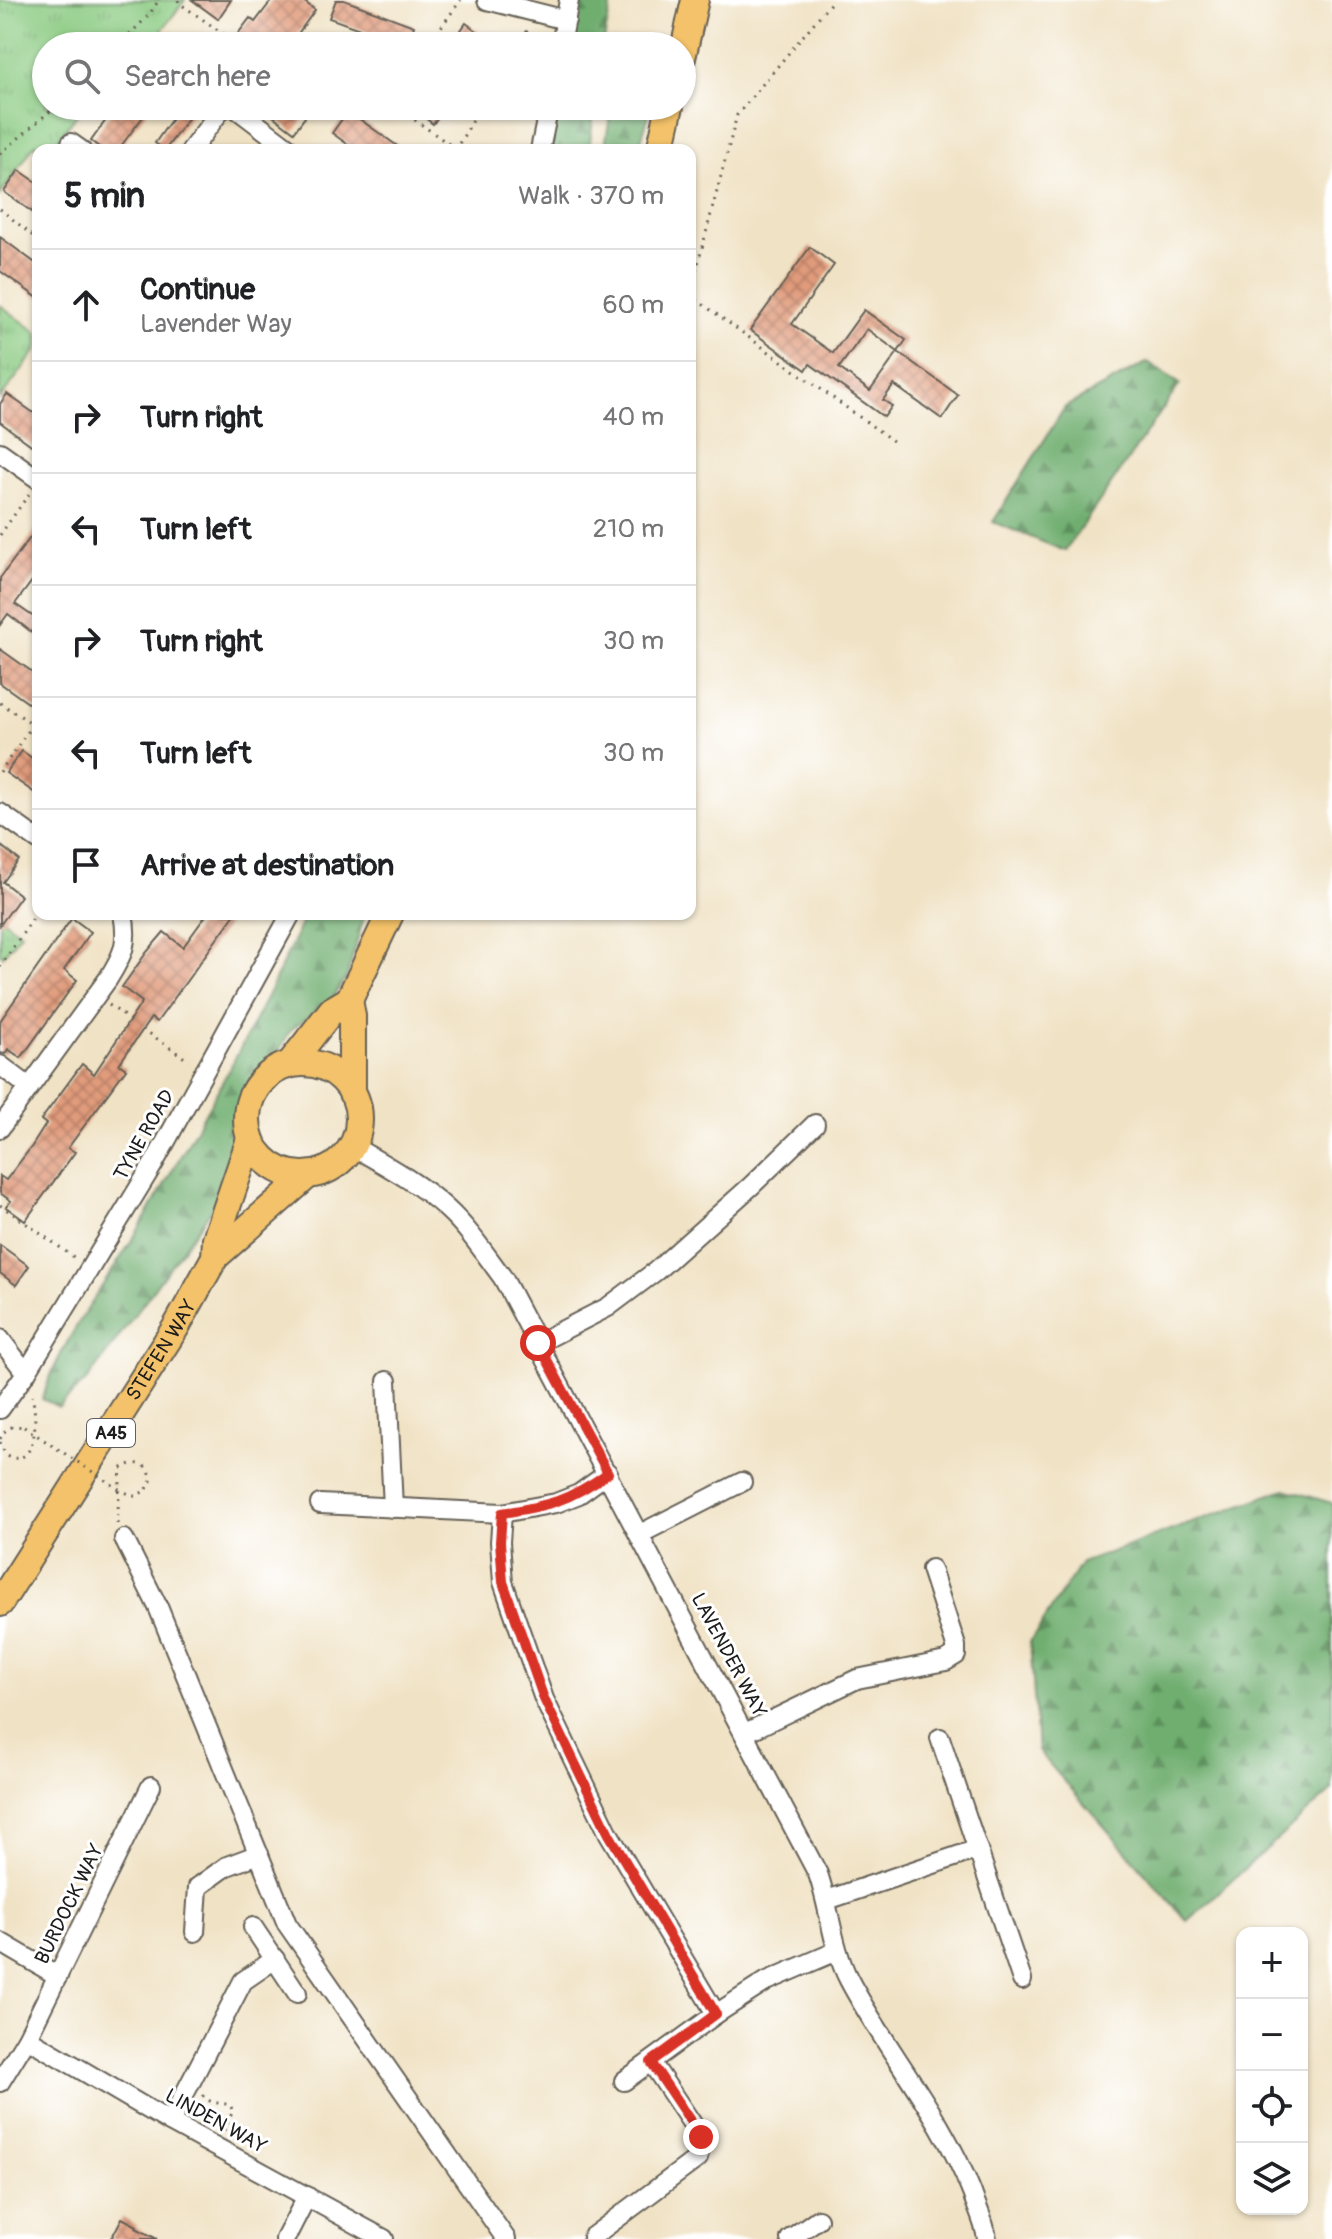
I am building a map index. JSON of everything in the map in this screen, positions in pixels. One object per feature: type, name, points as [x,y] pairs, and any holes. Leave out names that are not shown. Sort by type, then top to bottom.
[{"type":"highway","points":[[688,32],[695,0]]},
{"type":"highway","points":[[661,144],[667,120]]},
{"type":"highway","points":[[289,1065],[332,1010],[349,1000],[387,920]]},
{"type":"highway","points":[[349,1000],[352,1016],[352,1093]]},
{"type":"highway","points":[[308,1063],[326,1068],[341,1078],[352,1093],[358,1110],[358,1129],[352,1146],[341,1160],[326,1170],[308,1175],[290,1174],[273,1167],[259,1155],[250,1139],[248,1111],[258,1085],[272,1072],[289,1065],[308,1063]]},
{"type":"highway","name":"STEFEN WAY","points":[[215,1257],[216,1239],[250,1139]]},
{"type":"highway","name":"STEFEN WAY","points":[[0,1603],[144,1378],[215,1257],[308,1175]]},
{"type":"street","points":[[487,0],[566,20]]},
{"type":"street","points":[[564,32],[569,0]]},
{"type":"street","points":[[196,144],[214,120]]},
{"type":"street","points":[[251,120],[283,144]]},
{"type":"street","points":[[541,144],[546,120]]},
{"type":"street","points":[[0,452],[32,483]]},
{"type":"street","points":[[0,813],[32,836]]},
{"type":"street","points":[[0,1128],[122,957],[127,934],[124,920]]},
{"type":"street","name":"TYNE ROAD","points":[[0,1409],[26,1373],[205,1072],[288,920]]},
{"type":"street","points":[[0,1065],[29,1087]]},
{"type":"street","points":[[538,1343],[608,1307],[656,1271],[815,1124]]},
{"type":"street","name":"LAVENDER WAY","points":[[352,1146],[407,1177],[447,1209],[473,1237],[503,1278],[818,1874],[827,1900],[837,1951],[848,1977],[937,2121],[965,2175],[987,2239]]},
{"type":"street","points":[[0,1339],[26,1373]]},
{"type":"street","points":[[387,1381],[393,1508]]},
{"type":"street","points":[[320,1504],[502,1513],[556,1503],[579,1494],[608,1473]]},
{"type":"street","points":[[640,1534],[742,1482]]},
{"type":"street","points":[[502,1513],[500,1542],[503,1582],[544,1699],[609,1834],[716,2014]]},
{"type":"street","points":[[124,1539],[158,1607],[287,1924],[506,2239]]},
{"type":"street","points":[[745,1733],[857,1679],[946,1661],[956,1655],[956,1646],[931,1569]]},
{"type":"street","points":[[940,1738],[1022,1980]]},
{"type":"street","name":"BURDOCK WAY","points":[[0,2082],[27,2038],[151,1786]]},
{"type":"street","points":[[827,1900],[978,1849]]},
{"type":"street","points":[[195,1932],[198,1887],[227,1866],[259,1854]]},
{"type":"street","points":[[253,1927],[297,1993]]},
{"type":"street","points":[[0,1942],[58,1976]]},
{"type":"street","points":[[624,2081],[767,1981],[837,1951]]},
{"type":"street","points":[[170,2122],[243,1981],[275,1959]]},
{"type":"street","name":"LINDEN WAY","points":[[27,2038],[170,2122],[384,2239]]},
{"type":"street","points":[[592,2237],[698,2158],[701,2137],[651,2062]]},
{"type":"street","points":[[285,2239],[307,2196]]},
{"type":"street","points":[[790,2239],[818,2219]]},
{"type":"path","points":[[132,32],[159,0]]},
{"type":"path","points":[[437,32],[461,0]]},
{"type":"path","points":[[696,272],[737,115],[833,0]]},
{"type":"path","points":[[179,1],[222,32]]},
{"type":"path","points":[[0,154],[40,120]]},
{"type":"path","points":[[414,120],[448,144]]},
{"type":"path","points":[[460,144],[474,120]]},
{"type":"path","points":[[0,209],[32,235]]},
{"type":"path","points":[[696,299],[897,444]]},
{"type":"path","points":[[0,535],[32,488]]},
{"type":"path","points":[[0,703],[32,723]]},
{"type":"path","points":[[0,772],[32,730]]},
{"type":"path","points":[[0,967],[32,920]]},
{"type":"path","points":[[0,952],[7,957]]},
{"type":"path","points":[[96,996],[130,1020]]},
{"type":"path","points":[[143,1029],[205,1072]]},
{"type":"path","points":[[0,1205],[89,1268]]},
{"type":"path","points":[[26,1373],[35,1408],[32,1447],[22,1458],[15,1460],[6,1456],[0,1440],[7,1429],[17,1425],[24,1427],[122,1491],[134,1496],[146,1491],[151,1481],[148,1468],[134,1463],[121,1469],[119,1476],[117,1524],[124,1539]]},
{"type":"path","points":[[188,2087],[207,2100],[230,2105],[233,2111],[216,2146]]},
{"type":"green space","points":[[0,0],[185,0],[161,32],[32,32],[32,120],[73,120],[54,144],[32,144],[0,195]]},
{"type":"green space","points":[[581,0],[612,0],[606,32],[575,32]]},
{"type":"green space","points":[[556,120],[593,120],[590,144],[551,144]]},
{"type":"green space","points":[[609,120],[647,120],[640,144],[605,144]]},
{"type":"green space","points":[[0,305],[32,329],[32,356],[0,399]]},
{"type":"green space","points":[[1148,362],[1180,384],[1065,551],[993,522],[1065,407]]},
{"type":"green space","points":[[0,917],[21,933],[3,956],[0,954]]},
{"type":"green space","points":[[302,920],[363,920],[347,976],[332,999],[291,1030],[242,1115],[249,1158],[88,1379],[59,1407],[42,1399],[73,1331],[185,1149],[228,1072]]},
{"type":"green space","points":[[1285,1489],[1332,1503],[1332,1790],[1187,1921],[1038,1751],[1030,1642],[1081,1563]]},
{"type":"building","points":[[192,0],[231,0],[218,19]]},
{"type":"building","points":[[272,0],[302,0],[315,10],[299,32],[239,32],[250,18],[255,22]]},
{"type":"building","points":[[336,0],[344,0],[414,26],[412,32],[368,32],[329,18]]},
{"type":"building","points":[[466,23],[479,32],[460,32]]},
{"type":"building","points":[[106,120],[140,120],[122,144],[95,144],[91,141]]},
{"type":"building","points":[[171,120],[187,120],[169,144],[155,143]]},
{"type":"building","points":[[278,120],[303,120],[294,132]]},
{"type":"building","points":[[341,120],[361,120],[395,144],[347,144],[332,133]]},
{"type":"building","points":[[19,170],[32,179],[32,212],[4,192]]},
{"type":"building","points":[[0,237],[32,261],[32,294],[0,271]]},
{"type":"building","points":[[810,247],[834,265],[792,324],[833,353],[864,310],[906,340],[898,352],[958,395],[942,419],[894,385],[883,400],[892,406],[884,417],[810,364],[806,370],[750,330]],"holes":[[[867,329],[898,352],[870,391],[839,368]]]},
{"type":"building","points":[[7,394],[32,412],[32,446],[0,422],[0,404]]},
{"type":"building","points":[[32,535],[32,581],[15,604],[32,616],[32,632],[8,614],[0,625],[0,578]]},
{"type":"building","points":[[0,649],[32,672],[32,706],[0,683]]},
{"type":"building","points":[[22,751],[32,758],[32,791],[6,773]]},
{"type":"building","points":[[0,845],[19,860],[3,882],[21,896],[0,925]]},
{"type":"building","points":[[71,920],[91,932],[64,970],[77,980],[21,1058],[8,1049],[5,1054],[0,1053],[0,1021]]},
{"type":"building","points":[[203,920],[231,920],[157,1022],[151,1018],[119,1064],[126,1069],[68,1148],[75,1152],[25,1221],[6,1207],[11,1201],[0,1193],[0,1176],[6,1180],[32,1146],[46,1124],[41,1120],[82,1064],[94,1074],[142,1002],[122,987],[146,953],[164,932],[183,947]]},
{"type":"building","points":[[0,1245],[29,1266],[16,1285],[0,1273]]},
{"type":"building","points":[[122,2218],[136,2228],[157,2239],[111,2239]]},
{"type":"route","points":[[538,1343],[608,1473],[579,1494],[556,1503],[502,1513],[500,1542],[503,1582],[544,1699],[609,1834],[716,2014],[651,2062],[701,2137]]}]
